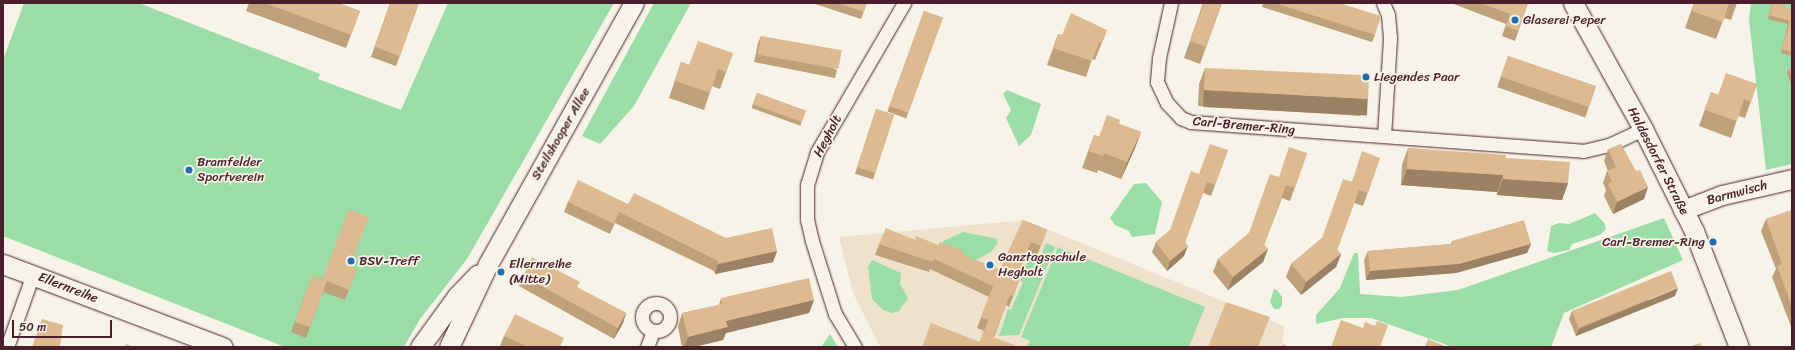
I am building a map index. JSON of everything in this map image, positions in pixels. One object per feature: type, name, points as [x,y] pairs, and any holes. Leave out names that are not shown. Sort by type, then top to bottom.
[{"type":"street","name":"Steilshooper Allee","points":[[449,347],[488,264],[634,3]]},
{"type":"street","name":"Hegholt","points":[[855,347],[835,314],[812,241],[807,220],[807,185],[817,152],[904,3]]},
{"type":"street","name":"Carl-Bremer-Ring","points":[[1171,3],[1156,77],[1167,103],[1181,118],[1201,124],[1583,151],[1609,145],[1643,129]]},
{"type":"street","points":[[1383,3],[1388,15],[1390,38],[1384,136]]},
{"type":"street","name":"Haldesdorfer Straße","points":[[1573,3],[1643,129],[1683,210],[1699,244],[1739,347]]},
{"type":"street","name":"Barmwisch","points":[[1683,210],[1717,197],[1792,179]]},
{"type":"street","name":"Ellernreihe","points":[[3,264],[33,274],[223,347]]},
{"type":"street","name":"Steilshooper Allee","points":[[420,347],[457,296],[488,264]]},
{"type":"street","points":[[7,347],[33,274]]},
{"type":"street","points":[[647,347],[653,331]]},
{"type":"shaded area","name":"Ganztagsschule Hegholt","points":[[1025,220],[1284,326],[1282,347],[880,347],[853,293],[839,237]]},
{"type":"green space","name":"Bramfelder Sportverein","points":[[24,3],[139,3],[320,74],[318,79],[401,110],[448,3],[614,3],[467,259],[420,319],[404,347],[285,347],[3,236],[3,60]]},
{"type":"green space","points":[[654,3],[691,3],[634,106],[600,144],[582,136]]},
{"type":"green space","points":[[1751,3],[1792,3],[1792,164],[1766,170],[1749,19]]},
{"type":"green space","points":[[1007,90],[1041,104],[1031,135],[1019,146],[1006,118],[1011,110],[1003,94]]},
{"type":"green space","points":[[1146,183],[1162,202],[1155,234],[1132,237],[1129,231],[1115,225],[1110,218],[1134,184]]},
{"type":"green space","points":[[1595,213],[1605,224],[1606,229],[1600,235],[1572,244],[1569,250],[1554,253],[1547,251],[1551,226],[1559,223],[1569,224]]},
{"type":"green space","points":[[1664,218],[1683,260],[1564,313],[1551,347],[1453,347],[1371,318],[1343,318],[1316,324],[1316,315],[1340,288],[1354,253],[1358,253],[1360,294],[1402,297],[1458,290]]},
{"type":"green space","points":[[963,232],[998,239],[997,244],[991,252],[974,261],[942,245],[943,241]]},
{"type":"green space","points":[[1046,243],[1055,247],[1019,335],[999,336],[1008,309],[1011,310],[1023,282],[1020,281],[1029,257],[1040,258]]},
{"type":"green space","points":[[1058,247],[1205,307],[1189,347],[1027,347],[1030,341],[1021,337]]},
{"type":"green space","points":[[872,260],[901,273],[900,284],[908,298],[899,311],[892,313],[883,310],[872,299],[868,267]]},
{"type":"green space","points":[[1274,289],[1277,290],[1282,297],[1282,306],[1279,309],[1274,309],[1270,302]]},
{"type":"green space","points":[[830,334],[838,347],[821,347]]},
{"type":"building","points":[[265,3],[338,3],[360,11],[351,35]]},
{"type":"building","points":[[390,3],[419,3],[400,56],[375,47]]},
{"type":"building","points":[[837,3],[867,3],[864,12]]},
{"type":"building","points":[[1204,3],[1222,3],[1206,47],[1190,41]]},
{"type":"building","points":[[1274,3],[1339,3],[1381,16],[1375,35]]},
{"type":"building","name":"Glaserei Peper","points":[[1480,3],[1528,3],[1518,31],[1506,26],[1510,14]]},
{"type":"building","points":[[1694,3],[1729,3],[1723,22],[1691,11]]},
{"type":"building","points":[[1773,3],[1784,3],[1783,7],[1792,10],[1792,52],[1782,49],[1790,21],[1769,15]]},
{"type":"building","points":[[924,11],[943,18],[908,113],[889,106]]},
{"type":"building","points":[[1071,13],[1107,30],[1102,43],[1099,42],[1092,61],[1053,48],[1058,34],[1062,35]]},
{"type":"building","points":[[761,36],[842,50],[838,69],[758,55]]},
{"type":"building","points":[[698,41],[733,53],[726,72],[718,69],[710,93],[675,81],[681,62],[689,65]]},
{"type":"building","points":[[1508,56],[1596,86],[1589,107],[1501,77]]},
{"type":"building","points":[[1205,68],[1361,75],[1369,77],[1368,99],[1204,90]]},
{"type":"building","points":[[1792,68],[1792,79],[1789,69]]},
{"type":"building","points":[[1726,73],[1757,84],[1751,102],[1744,99],[1737,121],[1705,110],[1711,92],[1718,95]]},
{"type":"building","points":[[757,93],[806,111],[802,122],[753,104]]},
{"type":"building","points":[[876,109],[894,115],[875,173],[857,167]]},
{"type":"building","points":[[1107,115],[1120,120],[1119,124],[1141,132],[1127,162],[1104,153],[1103,156],[1088,151],[1094,135],[1099,137]]},
{"type":"building","points":[[1210,144],[1228,150],[1215,185],[1207,182],[1185,242],[1188,246],[1170,261],[1156,242],[1170,230],[1191,171],[1199,174]]},
{"type":"building","points":[[1621,144],[1636,171],[1640,170],[1648,187],[1617,202],[1608,184],[1612,182],[1607,171],[1616,167],[1608,149]]},
{"type":"building","points":[[1289,147],[1307,153],[1295,188],[1286,185],[1264,245],[1268,249],[1233,277],[1218,259],[1249,233],[1270,174],[1279,177]]},
{"type":"building","points":[[1408,148],[1506,155],[1506,158],[1570,162],[1568,183],[1503,179],[1503,175],[1407,169]]},
{"type":"building","points":[[1362,151],[1380,158],[1368,193],[1359,190],[1337,250],[1341,254],[1306,282],[1291,264],[1322,238],[1343,179],[1352,182]]},
{"type":"building","points":[[578,180],[628,204],[634,193],[726,238],[772,228],[777,251],[718,264],[718,261],[619,212],[614,224],[568,202]]},
{"type":"building","points":[[349,209],[369,217],[350,266],[357,269],[349,290],[327,281],[310,327],[295,322],[312,276],[324,280],[322,279]]},
{"type":"building","points":[[1792,210],[1792,307],[1777,266],[1782,264],[1766,219]]},
{"type":"building","points":[[1023,220],[1047,230],[1041,246],[1031,242],[1019,272],[1022,273],[1013,296],[1010,295],[993,337],[1019,347],[922,347],[931,323],[980,342],[988,320],[981,317],[993,286],[934,259],[932,262],[879,244],[886,228],[915,240],[916,236],[938,245],[940,242],[964,251],[963,255],[1000,270]]},
{"type":"building","points":[[1524,220],[1531,244],[1459,264],[1370,271],[1368,251],[1453,244],[1452,241]]},
{"type":"building","points":[[532,257],[580,282],[577,287],[626,313],[618,328],[523,276]]},
{"type":"building","points":[[1671,271],[1678,288],[1579,328],[1572,311]]},
{"type":"building","points":[[809,278],[814,300],[726,321],[728,327],[688,337],[682,313],[722,304],[721,298]]},
{"type":"building","points":[[1226,302],[1270,317],[1258,347],[1208,347]]},
{"type":"building","points":[[515,314],[564,338],[560,347],[528,347],[504,336]]},
{"type":"building","points":[[42,319],[63,325],[60,347],[32,347]]},
{"type":"building","points":[[1341,320],[1363,328],[1365,322],[1375,326],[1377,321],[1388,325],[1380,347],[1331,347]]},
{"type":"building","points":[[1428,339],[1447,347],[1425,347]]},
{"type":"building","points":[[1700,343],[1702,347],[1689,347]]},
{"type":"building","points":[[126,344],[134,347],[125,347]]},
{"type":"building","points":[[1283,344],[1289,347],[1282,347]]},
{"type":"place","name":"Glaserei Peper","points":[[1515,20]]},
{"type":"place","name":"Liegendes Paar","points":[[1366,77]]},
{"type":"place","name":"Bramfelder Sportverein","points":[[189,170]]},
{"type":"place","name":"Carl-Bremer-Ring","points":[[1713,242]]},
{"type":"place","name":"BSV-Treff","points":[[351,261]]},
{"type":"place","name":"Ganztagsschule Hegholt","points":[[990,265]]},
{"type":"place","name":"Ellernreihe (Mitte)","points":[[501,272]]}]
